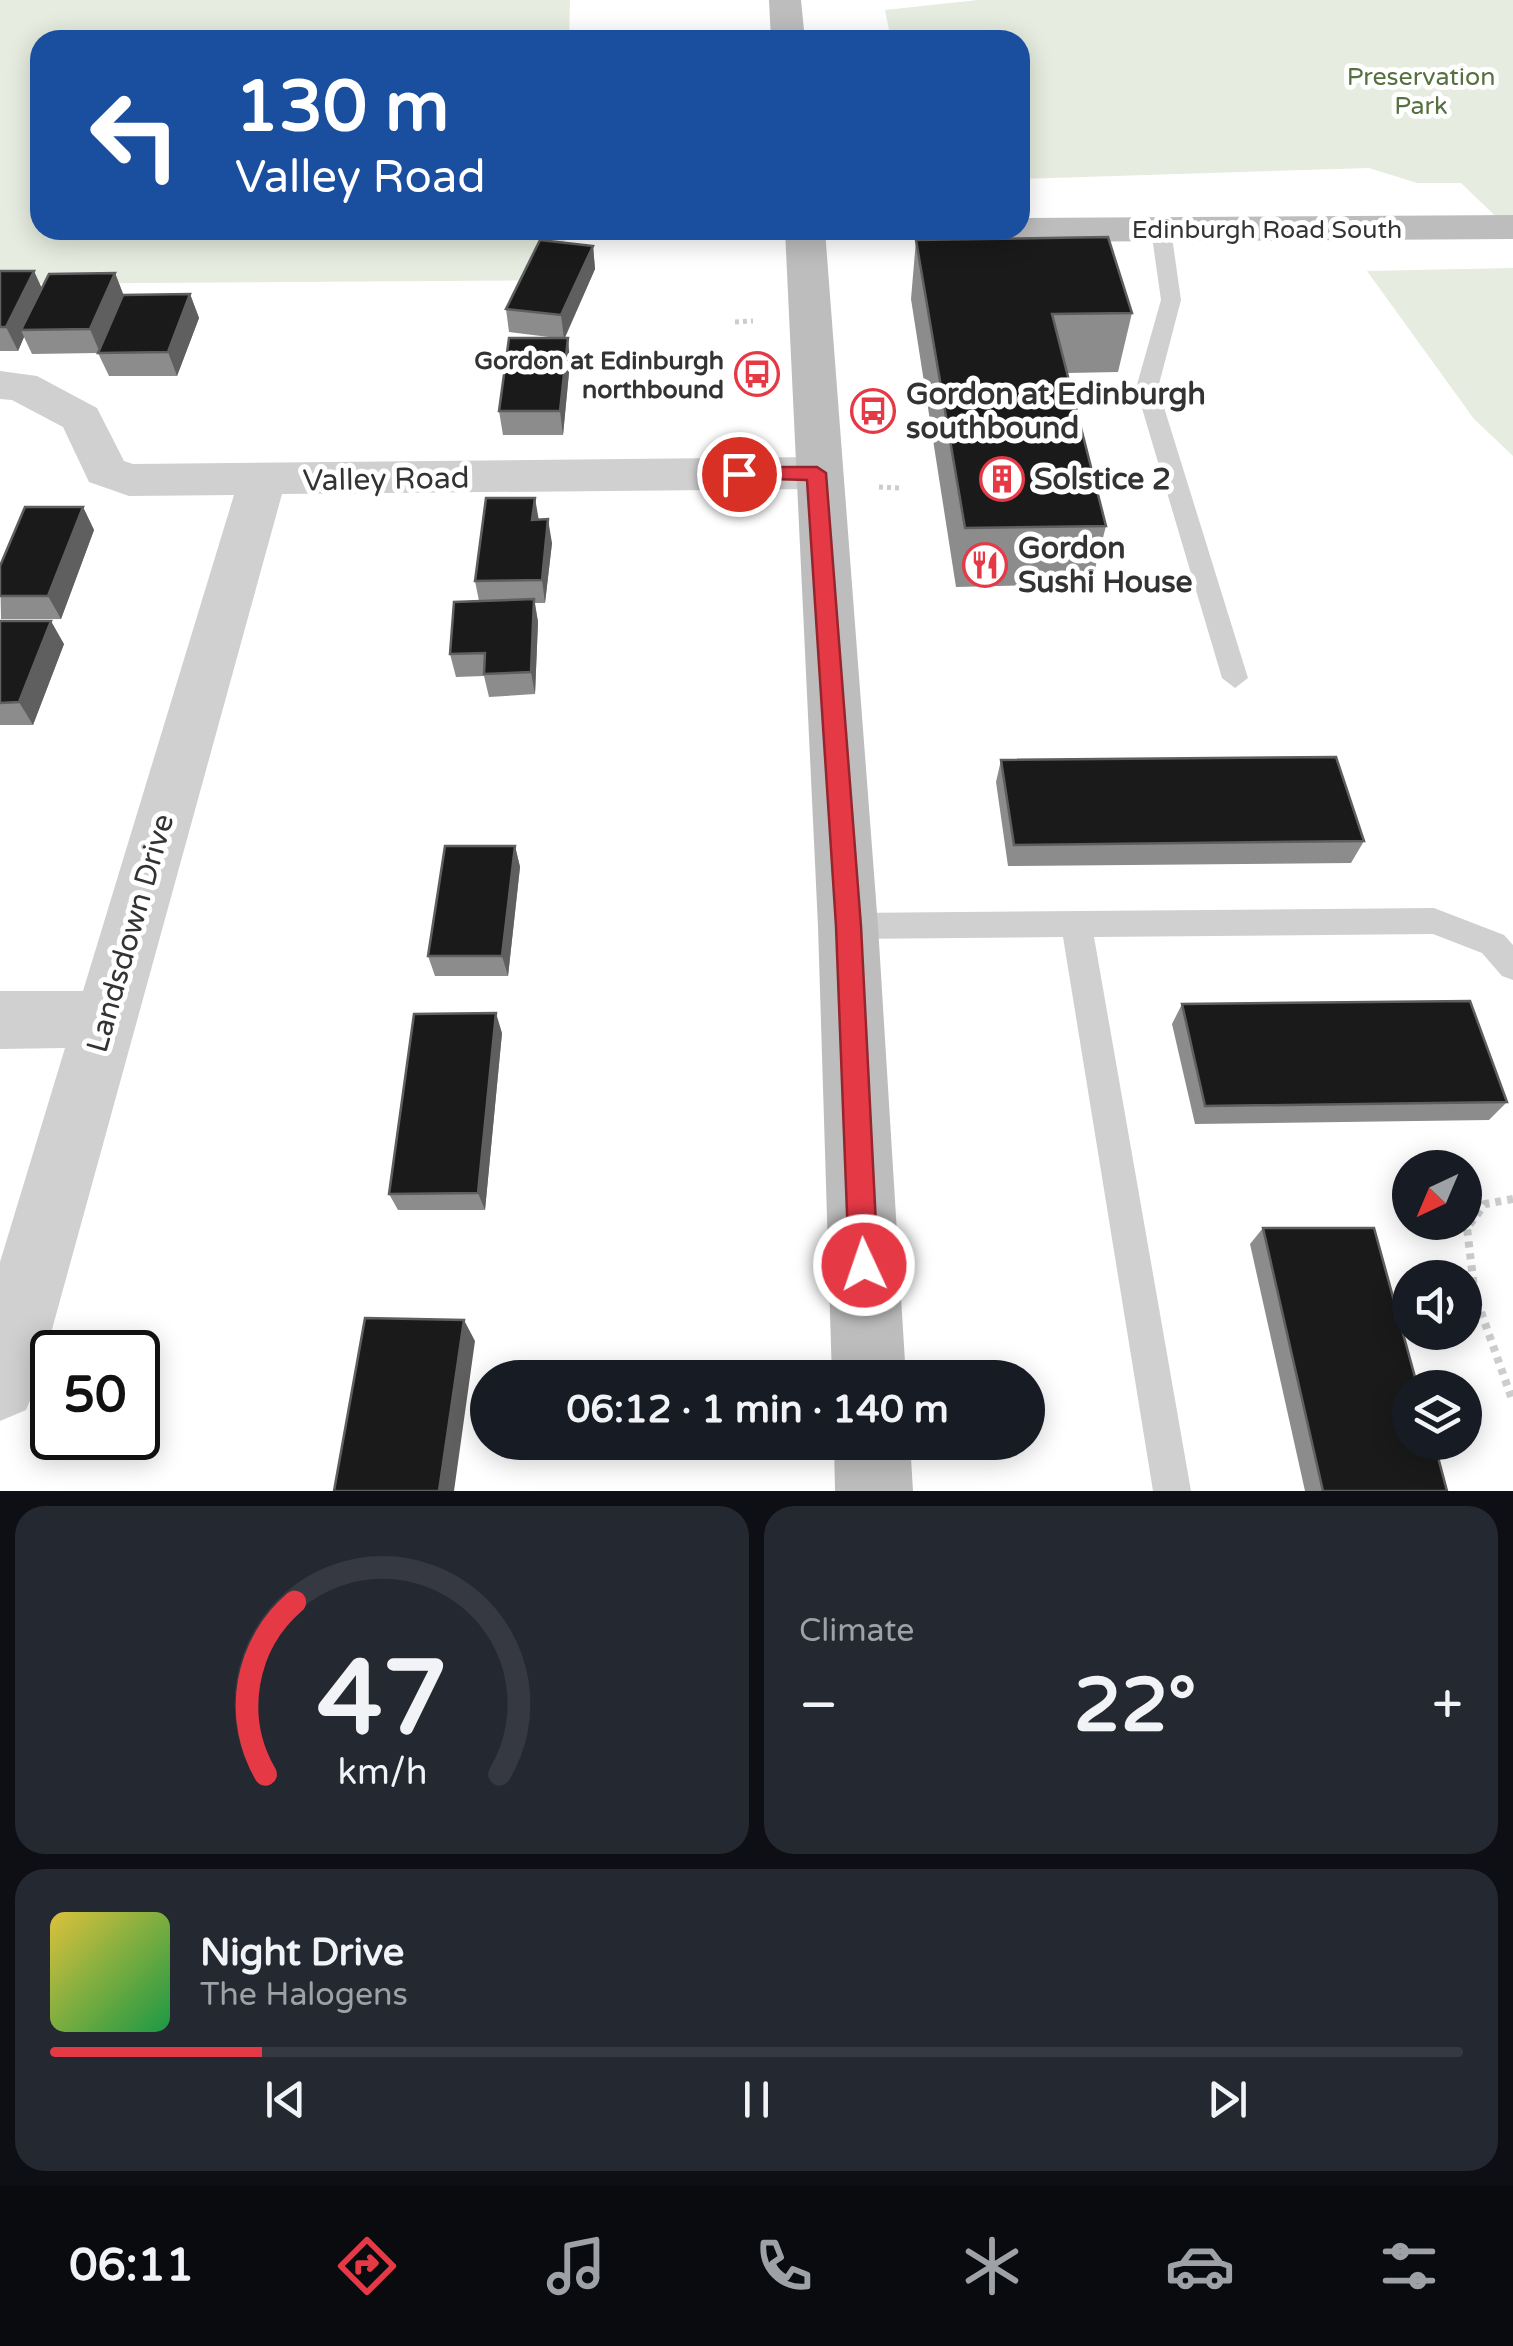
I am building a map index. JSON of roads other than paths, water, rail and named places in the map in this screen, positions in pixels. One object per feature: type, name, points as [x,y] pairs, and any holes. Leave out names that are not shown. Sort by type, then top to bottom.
[{"type":"main road","points":[[784,0],[787,30]]},
{"type":"main road","name":"Edinburgh Road South","points":[[1030,230],[1513,227]]},
{"type":"main road","points":[[805,240],[848,926],[868,1360]]},
{"type":"main road","points":[[873,1460],[874,1491]]},
{"type":"street","name":"Valley Road","points":[[0,385],[37,393],[81,418],[106,472],[130,480],[262,482],[817,473]]},
{"type":"street","name":"Landsdown Drive","points":[[0,1384],[262,482]]},
{"type":"street","points":[[0,1020],[104,1019]]},
{"type":"lane","points":[[1161,230],[1172,300],[1147,388],[1235,678]]},
{"type":"lane","points":[[848,926],[1434,922],[1494,944],[1513,966]]},
{"type":"lane","points":[[1076,923],[1172,1491]]},
{"type":"place","name":"Gordon at Edinburgh northbound","points":[[757,374]]},
{"type":"place","name":"Gordon at Edinburgh southbound","points":[[873,411]]},
{"type":"place","name":"Solstice 2","points":[[1002,479]]},
{"type":"place","name":"Gordon Sushi House","points":[[985,565]]},
{"type":"park label","name":"Preservation Park","points":[[1421,90]]}]
